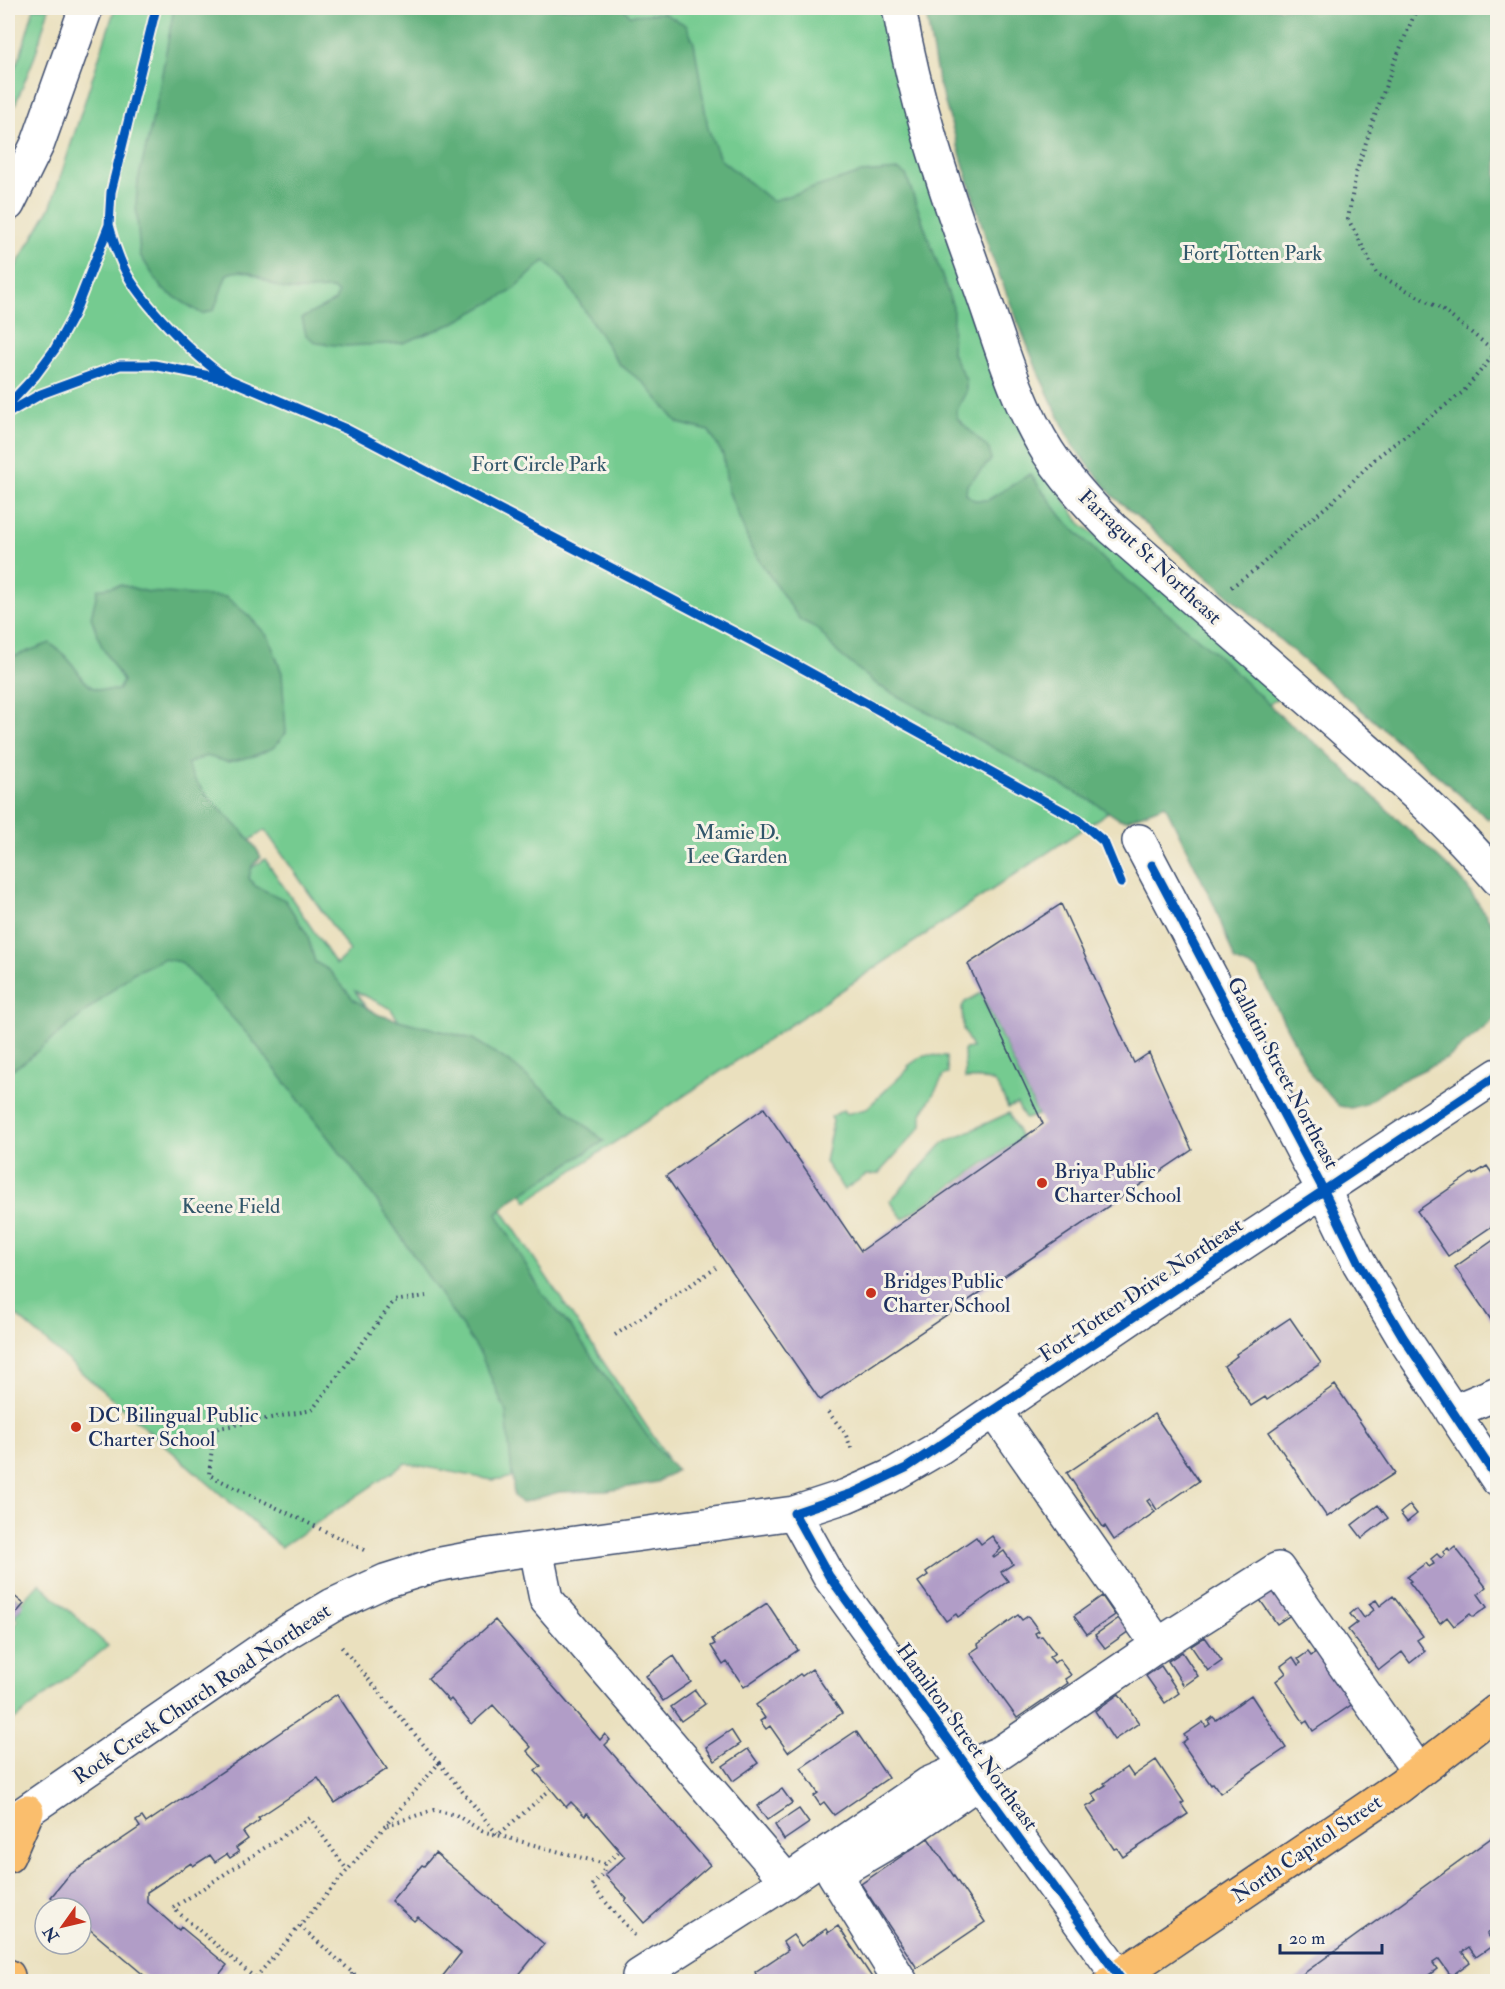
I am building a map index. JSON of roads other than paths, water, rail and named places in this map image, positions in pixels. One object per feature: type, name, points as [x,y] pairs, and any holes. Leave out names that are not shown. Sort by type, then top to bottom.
[{"type":"main road","name":"North Capitol Street","points":[[1118,1980],[1400,1786],[1497,1710]]},
{"type":"main road","points":[[8,1856],[17,1818]]},
{"type":"main road","points":[[8,1976],[9,1982]]},
{"type":"street","points":[[8,204],[38,143],[86,8]]},
{"type":"street","name":"Farragut St Northeast","points":[[899,8],[909,59],[934,155],[1018,392],[1049,454],[1085,501],[1113,529],[1382,763],[1433,810],[1497,879]]},
{"type":"street","name":"Gallatin Street Northeast","points":[[1138,841],[1324,1191],[1359,1263],[1403,1337],[1497,1480]]},
{"type":"street","name":"Fort Totten Drive Northeast","points":[[794,1513],[846,1496],[889,1477],[939,1448],[1145,1308],[1497,1075]]},
{"type":"street","points":[[1452,1412],[1497,1393]]},
{"type":"street","points":[[994,1410],[1158,1645]]},
{"type":"street","name":"Rock Creek Church Road Northeast","points":[[17,1818],[289,1631],[333,1605],[385,1581],[436,1565],[489,1555],[794,1513]]},
{"type":"street","name":"Hamilton Street Northeast","points":[[794,1513],[829,1576],[1118,1980]]},
{"type":"street","points":[[536,1549],[546,1599],[787,1881]]},
{"type":"street","points":[[901,1982],[834,1874],[909,1830],[1000,1753],[1158,1645],[1278,1569],[1418,1771]]},
{"type":"street","points":[[639,1976],[787,1881],[928,1784],[972,1775]]},
{"type":"place","name":"Briya Public Charter School","points":[[1042,1183]]},
{"type":"place","name":"Bridges Public Charter School","points":[[871,1293]]},
{"type":"place","name":"DC Bilingual Public Charter School","points":[[76,1427]]},
{"type":"park label","name":"Fort Totten Park","points":[[1252,253]]},
{"type":"park label","name":"Fort Circle Park","points":[[539,464]]},
{"type":"park label","name":"Mamie D. Lee Garden","points":[[737,844]]},
{"type":"park label","name":"Keene Field","points":[[231,1206]]}]
